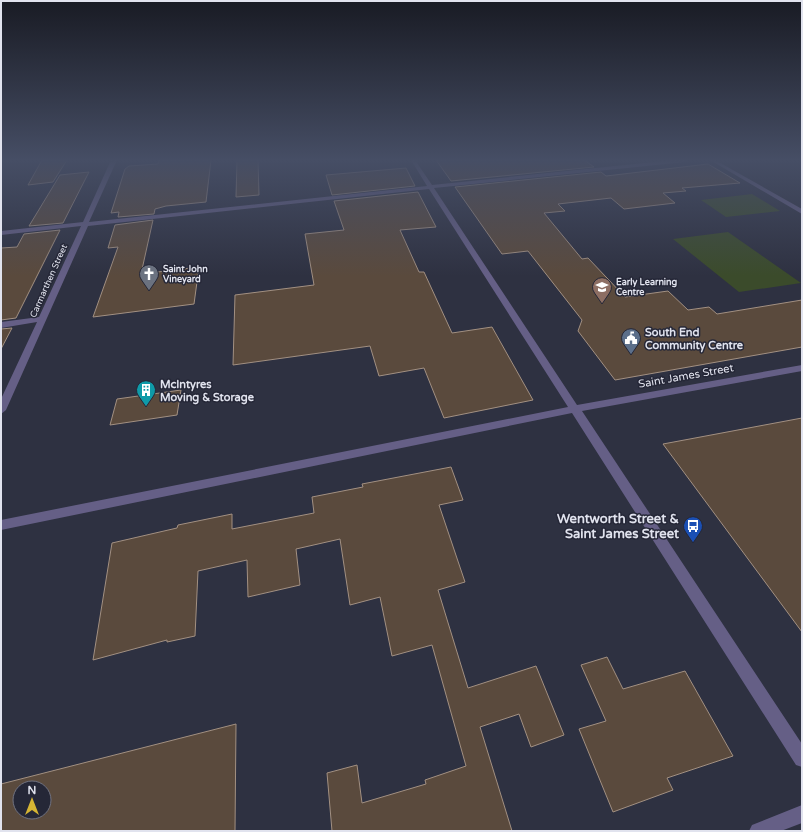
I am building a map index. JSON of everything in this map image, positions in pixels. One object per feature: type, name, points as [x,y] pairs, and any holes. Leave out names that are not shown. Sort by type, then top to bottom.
[{"type":"street","name":"Carmarthen Street","points":[[1,410],[97,199]]},
{"type":"street","points":[[1,234],[330,199]]},
{"type":"street","points":[[438,199],[802,759]]},
{"type":"street","points":[[779,199],[802,212]]},
{"type":"street","points":[[1,325],[42,319]]},
{"type":"street","name":"Saint James Street","points":[[1,525],[574,409],[802,368]]},
{"type":"street","points":[[758,831],[802,814]]},
{"type":"green space","points":[[760,199],[780,211],[726,217],[701,200]]},
{"type":"green space","points":[[728,232],[801,283],[739,292],[673,239]]},
{"type":"building","points":[[46,199],[75,199],[63,223],[29,226]]},
{"type":"building","points":[[116,199],[206,199],[206,202],[166,206],[155,209],[154,214],[118,217],[119,212],[111,213]]},
{"type":"building","points":[[354,199],[422,199],[436,227],[400,230],[419,272],[424,272],[452,333],[492,327],[533,400],[444,418],[424,368],[379,376],[370,346],[233,365],[235,295],[314,285],[305,234],[344,230],[334,201]]},
{"type":"building","points":[[463,199],[604,199],[558,204],[565,211],[544,213],[582,259],[588,258],[625,297],[668,291],[688,310],[709,307],[717,314],[802,300],[802,347],[615,380],[578,331],[582,320],[528,251],[502,254]]},
{"type":"building","points":[[612,199],[670,199],[675,203],[624,209]]},
{"type":"building","name":"Saint John Vineyard","points":[[153,220],[141,274],[199,267],[194,304],[93,317],[118,247],[108,248],[115,225]]},
{"type":"building","points":[[60,230],[16,318],[1,320],[1,248],[17,247],[24,234]]},
{"type":"building","points":[[12,328],[1,349],[1,329]]},
{"type":"building","name":"McIntyres Moving & Storage","points":[[181,390],[177,415],[110,425],[117,399]]},
{"type":"building","points":[[802,418],[802,632],[663,444]]},
{"type":"building","points":[[451,467],[463,500],[439,505],[465,582],[438,590],[468,688],[536,666],[564,735],[531,747],[519,714],[480,727],[512,831],[332,831],[327,773],[357,765],[362,803],[426,784],[425,780],[466,766],[432,645],[392,656],[380,597],[350,605],[340,539],[296,549],[300,585],[248,597],[247,560],[198,571],[195,636],[167,642],[167,640],[93,660],[112,543],[177,528],[178,525],[232,514],[232,529],[314,513],[312,497],[363,487],[362,484]]},
{"type":"building","points":[[607,657],[623,689],[685,671],[733,756],[667,778],[673,790],[613,812],[579,729],[606,721],[581,665]]},
{"type":"building","points":[[236,724],[235,831],[1,831],[1,784],[12,781],[12,820],[52,820],[52,780],[17,780]]},
{"type":"place","name":"Saint John Vineyard","points":[[149,291]]},
{"type":"place","name":"Early Learning Centre","points":[[602,304]]},
{"type":"place","name":"South End Community Centre","points":[[631,355]]},
{"type":"place","name":"McIntyres Moving & Storage","points":[[146,407]]},
{"type":"place","name":"Wentworth Street & Saint James Street","points":[[693,543]]}]
